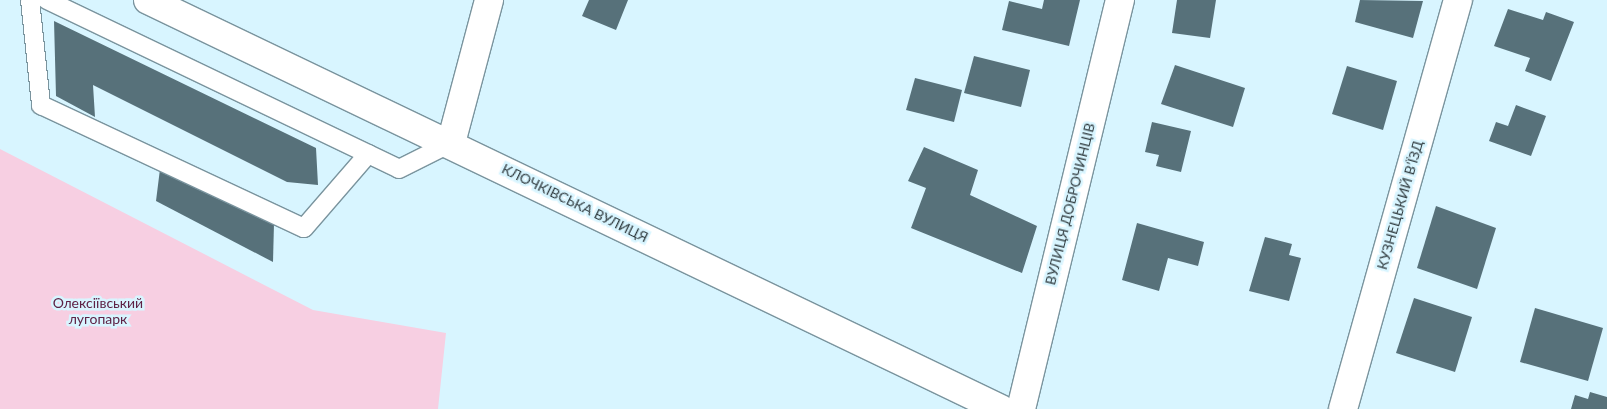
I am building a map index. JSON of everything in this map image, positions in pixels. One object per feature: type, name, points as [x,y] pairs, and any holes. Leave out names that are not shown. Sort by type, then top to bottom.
[{"type":"street","name":"КЛОЧКІВСЬКА ВУЛИЦЯ","points":[[148,0],[450,143],[1001,409]]},
{"type":"street","points":[[450,143],[489,0]]},
{"type":"street","name":"ВУЛИЦЯ ДОБРОЧИНЦІВ","points":[[1021,409],[1120,0]]},
{"type":"street","name":"КУЗНЕЦЬКИЙ В’ЇЗД","points":[[1343,409],[1458,0]]},
{"type":"lane","points":[[30,0],[42,106],[304,228],[368,154]]},
{"type":"lane","points":[[47,0],[400,169],[450,143]]},
{"type":"green space","name":"Олексіївський лугопарк","points":[[0,149],[313,310],[446,333],[438,409],[0,409]]},
{"type":"building","points":[[589,0],[628,0],[616,30],[582,16]]},
{"type":"building","points":[[1044,0],[1080,0],[1069,46],[1002,30],[1009,1],[1042,9]]},
{"type":"building","points":[[1177,0],[1216,0],[1210,38],[1172,33]]},
{"type":"building","points":[[1360,0],[1423,1],[1413,38],[1355,22]]},
{"type":"building","points":[[1508,9],[1543,20],[1546,12],[1574,22],[1551,81],[1525,71],[1530,58],[1494,46]]},
{"type":"building","points":[[54,21],[316,148],[318,185],[287,182],[93,85],[95,117],[56,96]]},
{"type":"building","points":[[974,56],[1030,70],[1021,107],[964,93]]},
{"type":"building","points":[[1175,65],[1245,88],[1233,127],[1161,104]]},
{"type":"building","points":[[1347,66],[1397,81],[1383,130],[1332,114]]},
{"type":"building","points":[[915,78],[962,90],[954,122],[906,110]]},
{"type":"building","points":[[1516,105],[1546,116],[1531,156],[1489,141],[1496,122],[1508,126]]},
{"type":"building","points":[[1152,122],[1191,131],[1181,172],[1156,166],[1159,155],[1145,152]]},
{"type":"building","points":[[924,147],[978,170],[970,195],[1037,226],[1022,273],[911,228],[926,188],[908,181]]},
{"type":"building","points":[[160,169],[274,223],[273,262],[156,201]]},
{"type":"building","points":[[1436,206],[1496,228],[1477,289],[1417,268]]},
{"type":"building","points":[[1137,223],[1204,242],[1198,266],[1168,258],[1159,291],[1122,280]]},
{"type":"building","points":[[1265,237],[1292,244],[1289,255],[1301,258],[1289,301],[1249,291]]},
{"type":"building","points":[[1414,298],[1472,317],[1455,372],[1396,353]]},
{"type":"building","points":[[1535,308],[1603,328],[1588,381],[1520,362]]},
{"type":"building","points":[[1590,392],[1607,397],[1607,409],[1571,409],[1575,395],[1588,399]]}]
